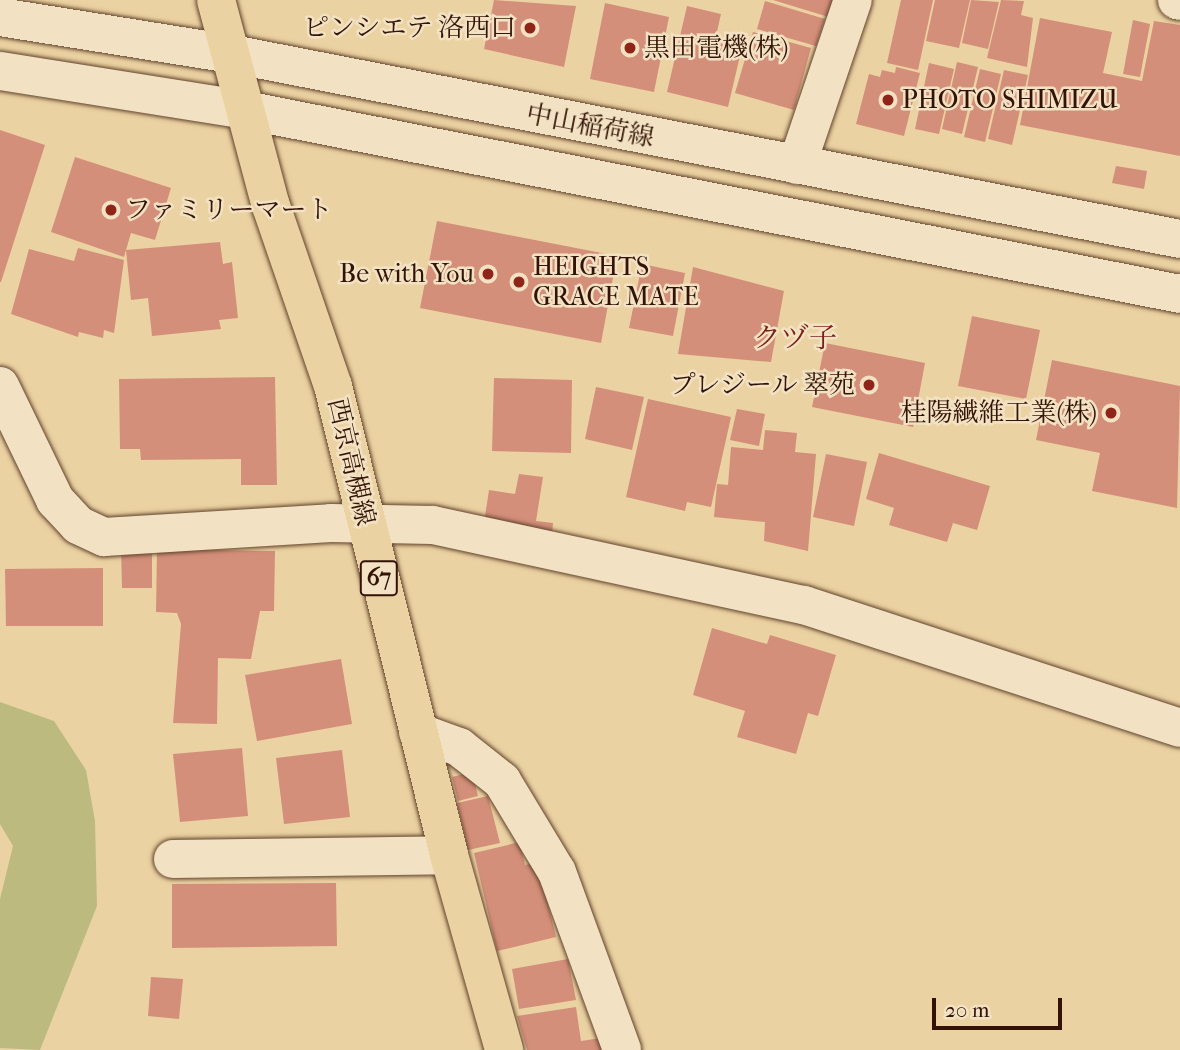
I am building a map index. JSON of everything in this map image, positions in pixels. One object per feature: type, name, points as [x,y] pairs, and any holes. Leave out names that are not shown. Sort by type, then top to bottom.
[{"type":"main road","name":"西京高槻線","points":[[216,0],[245,110],[333,386],[449,855],[504,1050]]},
{"type":"main road","points":[[797,165],[853,0]]},
{"type":"main road","name":"中山稲荷線","points":[[0,17],[232,54],[1180,239]]},
{"type":"main road","name":"中山稲荷線","points":[[0,71],[245,110],[1180,293]]},
{"type":"main road","points":[[0,386],[55,500],[78,525],[104,537],[366,525],[433,525],[804,605],[1180,728]]},
{"type":"main road","points":[[418,732],[459,747],[502,781],[557,872],[622,1050]]},
{"type":"main road","points":[[173,859],[449,855]]},
{"type":"shaded area","points":[[0,702],[54,721],[86,770],[95,821],[97,906],[40,1050],[0,1048],[0,899],[13,846],[0,824]]},
{"type":"building","name":"ピンシエテ 洛西口","points":[[494,0],[576,6],[564,67],[484,49]]},
{"type":"building","points":[[773,0],[841,0],[835,19]]},
{"type":"building","points":[[901,0],[933,0],[918,70],[887,63]]},
{"type":"building","points":[[935,0],[970,0],[959,48],[926,41]]},
{"type":"building","points":[[971,0],[999,2],[988,49],[962,43]]},
{"type":"building","points":[[1001,0],[1024,1],[1021,15],[1033,18],[1027,67],[987,58]]},
{"type":"building","points":[[765,1],[825,19],[816,46],[757,29]]},
{"type":"building","name":"黒田電機(株)","points":[[605,3],[669,17],[654,92],[590,79]]},
{"type":"building","points":[[687,6],[721,14],[716,36],[743,43],[728,107],[667,92]]},
{"type":"building","points":[[1040,18],[1112,32],[1103,73],[1142,81],[1154,21],[1180,25],[1180,156],[1020,125]]},
{"type":"building","points":[[1133,20],[1150,24],[1140,77],[1123,74]]},
{"type":"building","points":[[753,32],[811,48],[794,110],[735,93]]},
{"type":"building","points":[[957,62],[978,67],[962,134],[942,129]]},
{"type":"building","points":[[929,63],[954,69],[939,134],[915,129]]},
{"type":"building","name":"PHOTO SHIMIZU","points":[[896,67],[920,73],[904,136],[856,124],[869,74],[880,77],[882,70],[895,73]]},
{"type":"building","points":[[980,69],[1001,74],[985,142],[964,137]]},
{"type":"building","points":[[1004,70],[1028,75],[1012,145],[988,139]]},
{"type":"building","points":[[0,130],[45,145],[1,282],[0,282]]},
{"type":"building","name":"ファミリーマート","points":[[75,157],[171,188],[155,240],[131,233],[124,257],[51,232]]},
{"type":"building","points":[[1116,166],[1147,171],[1144,189],[1112,183]]},
{"type":"building","name":"HEIGHTS GRACE MATE","points":[[437,221],[617,256],[601,343],[420,308]]},
{"type":"building","points":[[220,242],[223,264],[232,262],[238,318],[219,320],[221,329],[152,336],[148,298],[131,300],[126,250]]},
{"type":"building","points":[[78,248],[124,260],[114,333],[104,330],[103,338],[79,332],[78,337],[11,314],[29,249],[74,261]]},
{"type":"building","points":[[642,264],[685,273],[673,336],[629,328]]},
{"type":"building","points":[[693,267],[784,291],[771,362],[678,354]]},
{"type":"building","points":[[972,316],[1040,330],[1026,399],[958,386]]},
{"type":"building","name":"プレジール 翠苑","points":[[825,343],[925,363],[913,427],[812,407]]},
{"type":"building","name":"桂陽繊維工業(株)","points":[[1052,360],[1180,386],[1177,508],[1092,491],[1100,453],[1036,440]]},
{"type":"building","points":[[275,377],[277,485],[241,485],[241,459],[141,460],[140,449],[120,449],[119,379]]},
{"type":"building","points":[[494,378],[572,380],[571,453],[492,451]]},
{"type":"building","points":[[596,387],[644,397],[632,450],[585,439]]},
{"type":"building","points":[[648,399],[731,417],[711,507],[687,502],[685,511],[626,497]]},
{"type":"building","points":[[737,409],[765,414],[759,446],[730,440]]},
{"type":"building","points":[[765,430],[797,433],[795,452],[816,454],[808,551],[764,541],[765,522],[714,517],[717,484],[728,485],[731,447],[763,450]]},
{"type":"building","points":[[879,453],[990,486],[977,530],[953,523],[947,542],[889,525],[894,508],[866,499]]},
{"type":"building","points":[[826,454],[867,462],[854,526],[813,517]]},
{"type":"building","points":[[519,474],[543,477],[536,521],[553,523],[552,535],[484,523],[489,490],[515,494]]},
{"type":"building","points":[[121,548],[152,548],[152,588],[122,588]]},
{"type":"building","points":[[157,549],[275,551],[274,611],[260,611],[251,659],[218,658],[217,724],[173,723],[181,624],[177,613],[156,612]]},
{"type":"building","points":[[103,568],[103,626],[6,626],[5,569]]},
{"type":"building","points":[[712,628],[767,644],[770,635],[836,655],[818,716],[808,713],[796,754],[737,737],[745,711],[693,695]]},
{"type":"building","points":[[341,659],[352,724],[257,741],[245,675]]},
{"type":"building","points":[[242,748],[248,816],[180,822],[173,754]]},
{"type":"building","points":[[342,750],[350,817],[284,824],[276,758]]},
{"type":"building","points":[[472,772],[478,796],[458,801],[452,777]]},
{"type":"building","points":[[488,796],[500,843],[468,850],[457,803]]},
{"type":"building","points":[[520,842],[525,865],[538,862],[556,937],[497,951],[474,853]]},
{"type":"building","points":[[336,883],[337,946],[172,948],[172,884]]},
{"type":"building","points":[[568,959],[576,1000],[519,1009],[512,969]]},
{"type":"building","points":[[151,977],[183,979],[179,1019],[148,1016]]},
{"type":"building","points":[[576,1007],[581,1041],[608,1037],[610,1050],[527,1050],[517,1016]]},
{"type":"place","name":"ピンシエテ 洛西口","points":[[530,28]]},
{"type":"place","name":"黒田電機(株)","points":[[630,48]]},
{"type":"place","name":"PHOTO SHIMIZU","points":[[888,100]]},
{"type":"place","name":"ファミリーマート","points":[[111,210]]},
{"type":"place","name":"Be with You","points":[[488,274]]},
{"type":"place","name":"HEIGHTS GRACE MATE","points":[[519,282]]},
{"type":"place","name":"プレジール 翠苑","points":[[869,385]]},
{"type":"place","name":"桂陽繊維工業(株)","points":[[1111,413]]},
{"type":"district","name":"クヅ子","points":[[795,338]]}]
